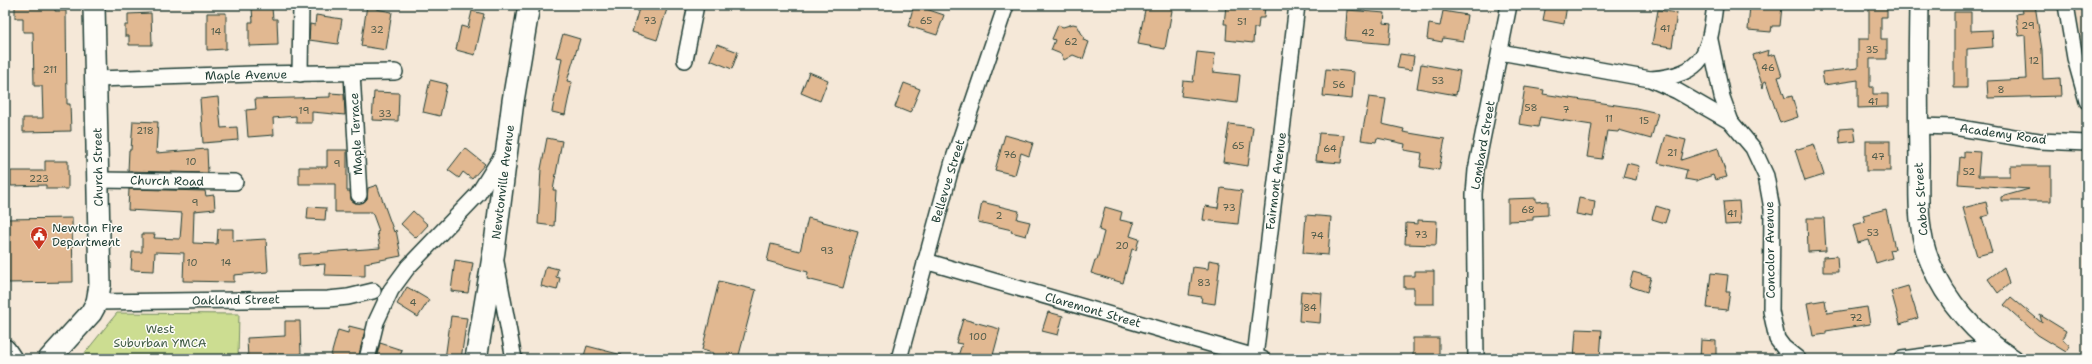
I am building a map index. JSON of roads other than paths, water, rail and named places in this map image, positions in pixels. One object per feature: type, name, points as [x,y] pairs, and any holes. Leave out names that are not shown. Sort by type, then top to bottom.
[{"type":"main road","name":"Church Street","points":[[49,359],[91,313],[97,302],[100,285],[94,5]]},
{"type":"main road","name":"Newtonville Avenue","points":[[476,359],[494,251],[506,148],[529,5]]},
{"type":"main road","points":[[5,350],[11,359]]},
{"type":"street","points":[[300,74],[301,5]]},
{"type":"street","points":[[685,60],[696,5]]},
{"type":"street","name":"Bellevue Street","points":[[899,359],[925,261],[960,141],[1006,5]]},
{"type":"street","name":"Fairmont Avenue","points":[[1258,358],[1297,5]]},
{"type":"street","name":"Lombard Street","points":[[1476,359],[1474,194],[1476,170],[1509,5]]},
{"type":"street","points":[[1650,79],[1671,77],[1687,72],[1702,58],[1710,40],[1714,5]]},
{"type":"street","name":"Cabot Street","points":[[1919,5],[1918,126],[1920,211],[1923,237],[1929,260],[1941,285],[1969,324],[1994,347],[2013,359]]},
{"type":"street","points":[[2066,5],[2075,58],[2087,101]]},
{"type":"street","points":[[1710,40],[1722,97],[1731,122]]},
{"type":"street","name":"Concolor Avenue","points":[[1500,52],[1650,79],[1677,91],[1731,122],[1752,148],[1766,176],[1772,209],[1770,311],[1777,339],[1783,347],[1798,359]]},
{"type":"street","name":"Maple Avenue","points":[[96,79],[395,72]]},
{"type":"street","name":"Maple Terrace","points":[[352,73],[359,195]]},
{"type":"street","name":"Academy Road","points":[[1918,126],[1954,127],[2040,141],[2087,143]]},
{"type":"street","points":[[367,359],[376,322],[391,290],[408,267],[478,194],[493,172],[506,148]]},
{"type":"street","name":"Church Road","points":[[98,180],[234,182]]},
{"type":"street","points":[[494,251],[514,359]]},
{"type":"street","name":"Claremont Street","points":[[925,261],[1258,358]]},
{"type":"street","name":"Oakland Street","points":[[97,302],[328,299],[348,297],[373,291]]},
{"type":"street","points":[[1902,359],[1994,347]]},
{"type":"place","name":"Newton Fire Department","points":[[39,250]]},
{"type":"park label","name":"West Suburban YMCA","points":[[160,336]]}]
